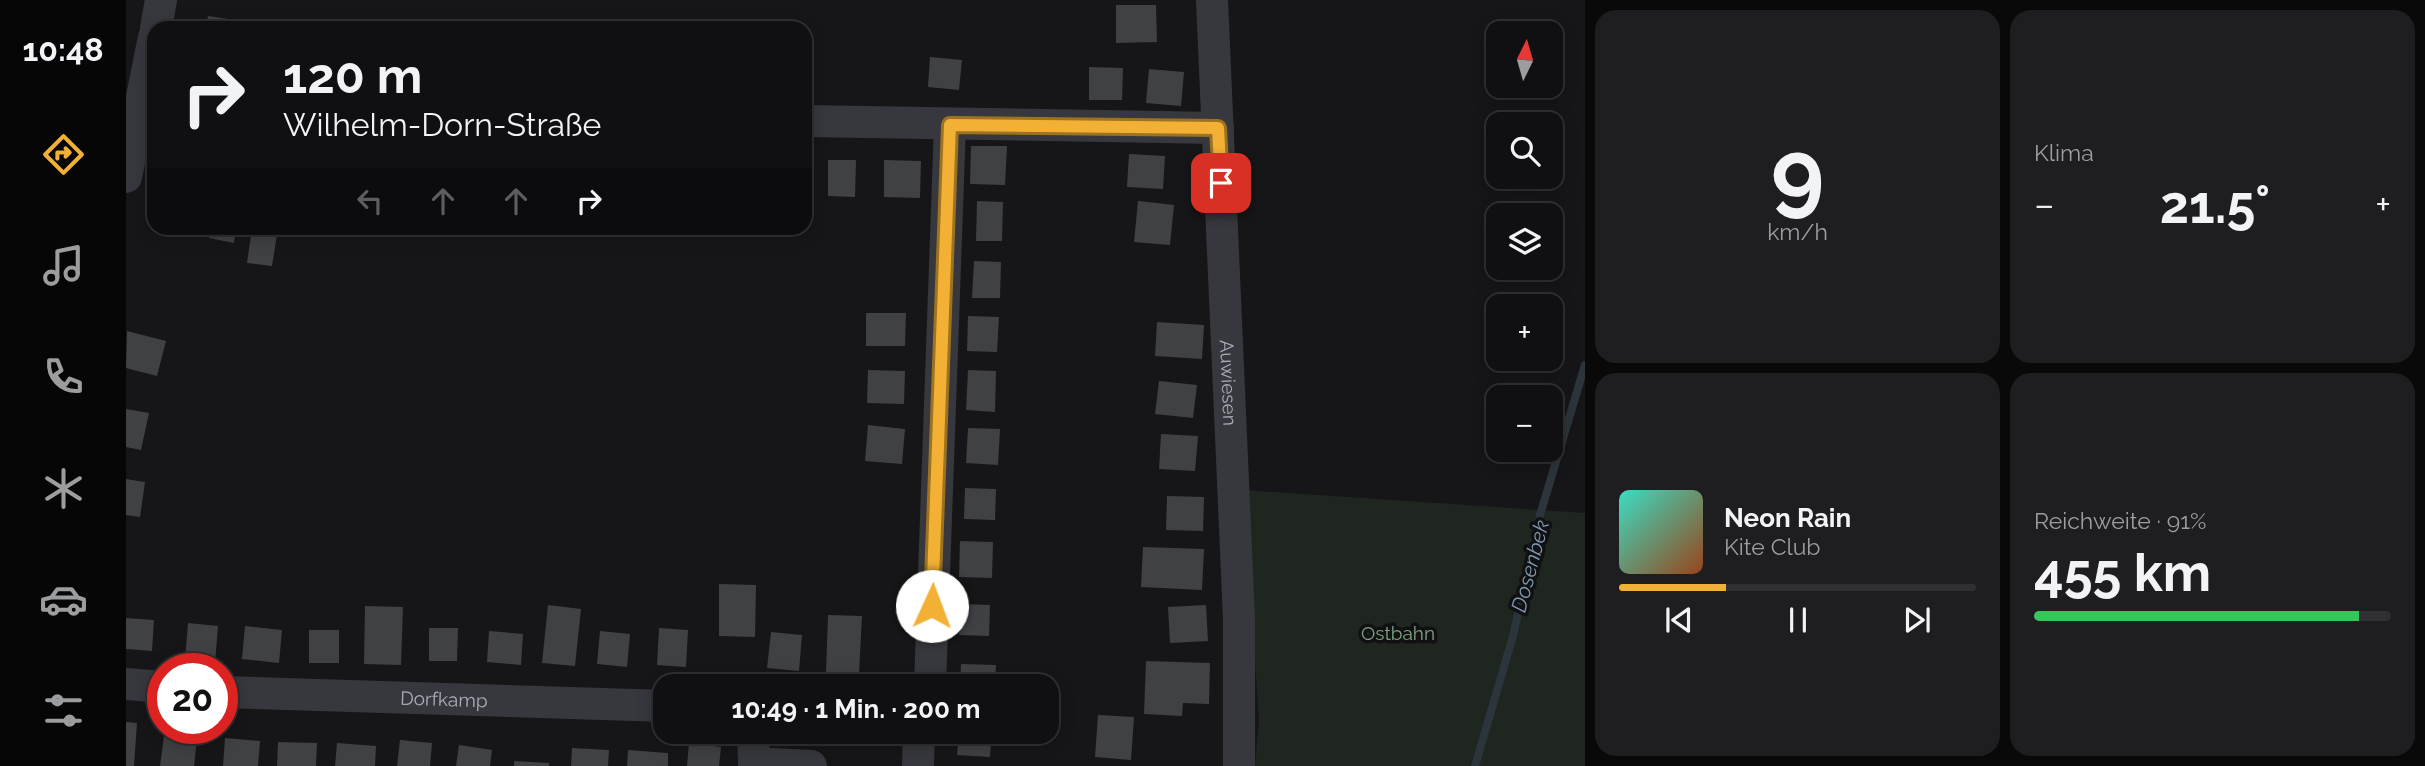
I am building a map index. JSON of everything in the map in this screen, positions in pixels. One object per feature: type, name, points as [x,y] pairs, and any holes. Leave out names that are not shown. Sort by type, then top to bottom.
[{"type":"street","points":[[157,21],[160,0]]},
{"type":"street","name":"Auwiesen","points":[[1212,0],[1239,618],[1239,766]]},
{"type":"street","points":[[126,177],[147,94]]},
{"type":"street","points":[[812,121],[1218,128]]},
{"type":"street","points":[[929,674],[950,125]]},
{"type":"street","points":[[126,684],[147,686]]},
{"type":"street","name":"Dorfkamp","points":[[238,693],[653,706]]},
{"type":"street","points":[[754,744],[754,763],[811,766]]},
{"type":"street","points":[[918,766],[919,744]]},
{"type":"green space","name":"Ostbahn","points":[[1243,490],[1585,513],[1585,766],[1255,766],[1259,719]]},
{"type":"building","points":[[1116,5],[1156,5],[1157,42],[1116,43]]},
{"type":"building","points":[[208,16],[235,20],[235,21],[207,21]]},
{"type":"building","points":[[930,57],[962,60],[959,90],[928,87]]},
{"type":"building","points":[[1089,67],[1123,68],[1122,100],[1089,100]]},
{"type":"building","points":[[1149,69],[1184,72],[1181,106],[1146,103]]},
{"type":"building","points":[[971,146],[1007,146],[1005,185],[970,184]]},
{"type":"building","points":[[1129,154],[1165,156],[1163,189],[1127,187]]},
{"type":"building","points":[[828,160],[856,160],[855,197],[828,196]]},
{"type":"building","points":[[884,160],[921,161],[920,198],[884,197]]},
{"type":"building","points":[[977,201],[1003,202],[1002,241],[976,241]]},
{"type":"building","points":[[1138,201],[1174,205],[1170,245],[1134,242]]},
{"type":"building","points":[[210,235],[235,235],[234,243],[209,238]]},
{"type":"building","points":[[251,235],[277,235],[272,266],[247,263]]},
{"type":"building","points":[[974,261],[1001,262],[1000,298],[972,298]]},
{"type":"building","points":[[866,313],[906,313],[905,346],[866,346]]},
{"type":"building","points":[[968,316],[999,317],[997,352],[967,351]]},
{"type":"building","points":[[1157,322],[1204,325],[1202,359],[1155,356]]},
{"type":"building","points":[[127,331],[166,341],[157,376],[126,368]]},
{"type":"building","points":[[868,370],[905,371],[904,404],[867,403]]},
{"type":"building","points":[[968,370],[996,371],[995,412],[966,410]]},
{"type":"building","points":[[1159,381],[1197,385],[1193,418],[1155,414]]},
{"type":"building","points":[[126,409],[149,413],[141,450],[126,447]]},
{"type":"building","points":[[868,425],[905,429],[902,464],[865,461]]},
{"type":"building","points":[[968,428],[1000,429],[998,465],[966,463]]},
{"type":"building","points":[[1161,434],[1198,436],[1195,471],[1159,469]]},
{"type":"building","points":[[126,479],[145,482],[140,517],[126,515]]},
{"type":"building","points":[[965,488],[996,489],[995,520],[964,519]]},
{"type":"building","points":[[1167,496],[1204,497],[1203,531],[1166,530]]},
{"type":"building","points":[[960,541],[993,542],[992,578],[959,577]]},
{"type":"building","points":[[1143,547],[1204,549],[1202,590],[1141,587]]},
{"type":"building","points":[[719,584],[756,585],[755,637],[719,636]]},
{"type":"building","points":[[961,604],[990,605],[989,636],[959,635]]},
{"type":"building","points":[[548,605],[581,609],[575,666],[542,663]]},
{"type":"building","points":[[1206,605],[1208,641],[1170,643],[1168,607]]},
{"type":"building","points":[[365,606],[403,607],[401,665],[364,664]]},
{"type":"building","points":[[828,615],[862,616],[859,674],[826,673]]},
{"type":"building","points":[[126,618],[154,620],[152,651],[126,649]]},
{"type":"building","points":[[188,623],[218,626],[216,653],[186,653]]},
{"type":"building","points":[[245,626],[282,630],[279,663],[242,659]]},
{"type":"building","points":[[429,628],[458,628],[457,661],[429,661]]},
{"type":"building","points":[[659,628],[688,630],[686,667],[657,665]]},
{"type":"building","points":[[309,630],[339,630],[339,663],[309,663]]},
{"type":"building","points":[[489,631],[523,634],[521,665],[487,662]]},
{"type":"building","points":[[600,631],[630,634],[627,667],[597,664]]},
{"type":"building","points":[[771,632],[802,635],[799,671],[767,668]]},
{"type":"building","points":[[1146,661],[1210,663],[1209,704],[1183,703],[1182,716],[1144,714]]},
{"type":"building","points":[[961,664],[996,665],[996,674],[961,674]]},
{"type":"building","points":[[1098,715],[1134,717],[1131,760],[1095,757]]},
{"type":"building","points":[[126,722],[137,723],[134,766],[126,766]]},
{"type":"building","points":[[238,739],[260,741],[258,766],[223,766],[225,744],[238,744]]},
{"type":"building","points":[[400,740],[432,743],[430,766],[397,766]]},
{"type":"building","points":[[278,742],[317,743],[316,766],[277,766]]},
{"type":"building","points":[[337,743],[376,746],[375,766],[335,766]]},
{"type":"building","points":[[163,744],[196,744],[194,766],[160,766]]},
{"type":"building","points":[[689,744],[721,747],[719,766],[687,766]]},
{"type":"building","points":[[958,744],[991,744],[990,757],[957,755]]},
{"type":"building","points":[[459,745],[492,750],[490,766],[456,766]]},
{"type":"building","points":[[572,748],[609,750],[608,766],[571,766]]},
{"type":"building","points":[[628,750],[668,753],[668,766],[627,766]]},
{"type":"building","points":[[514,761],[549,763],[549,766],[514,766]]},
{"type":"waterway","name":"Dosenbek","points":[[1475,766],[1513,636],[1540,515],[1585,365]]},
{"type":"route","points":[[932,606],[950,125],[1218,128],[1221,183]]}]
